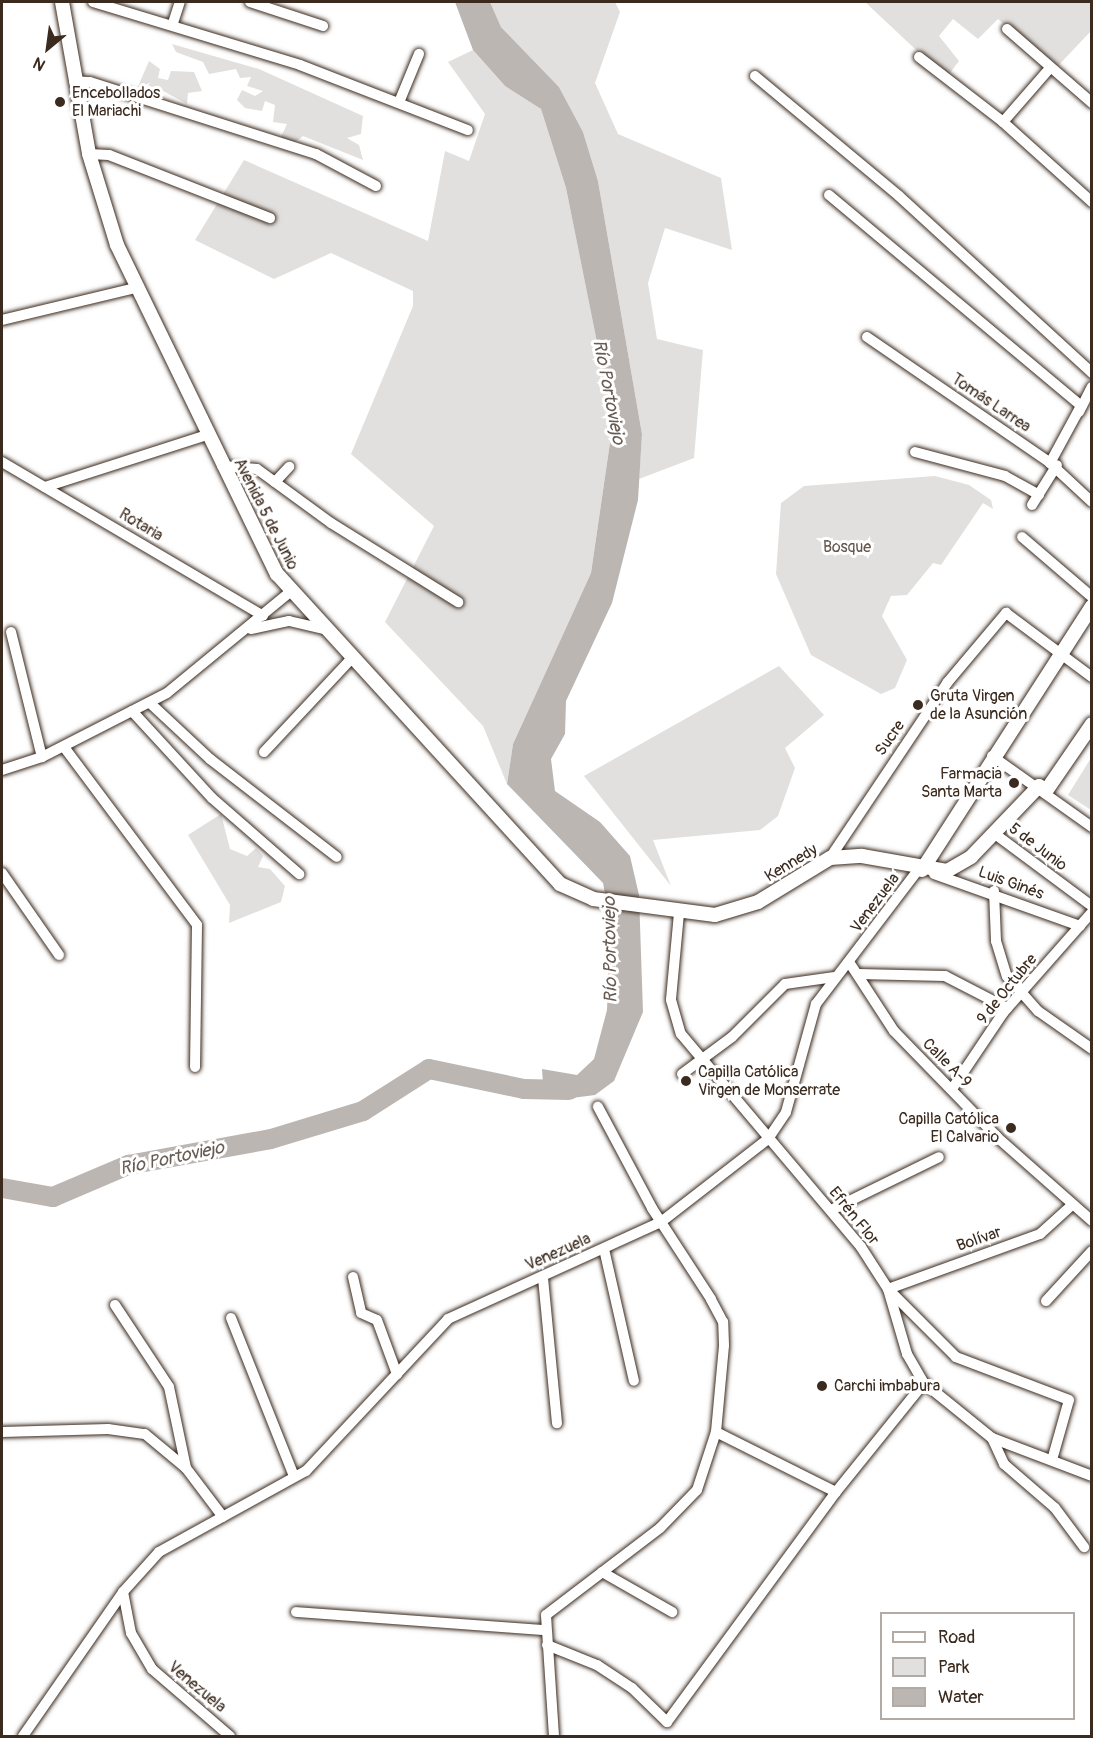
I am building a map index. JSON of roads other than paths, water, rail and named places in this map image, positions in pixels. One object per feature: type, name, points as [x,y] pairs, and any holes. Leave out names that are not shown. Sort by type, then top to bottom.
[{"type":"street","points":[[62,2],[69,44]]},
{"type":"street","points":[[67,2],[69,44]]},
{"type":"street","points":[[93,2],[173,23],[400,100],[468,130]]},
{"type":"street","points":[[173,23],[180,2]]},
{"type":"street","points":[[250,2],[323,26]]},
{"type":"street","points":[[1006,29],[1092,104]]},
{"type":"street","name":"Avenida 5 de Junio","points":[[69,44],[89,154],[135,288],[222,466],[290,592],[560,884],[593,899]]},
{"type":"street","points":[[400,100],[419,54]]},
{"type":"street","points":[[919,57],[1003,122],[1092,202]]},
{"type":"street","points":[[1003,122],[1050,68]]},
{"type":"street","points":[[755,76],[899,196],[1092,373]]},
{"type":"street","points":[[74,81],[90,82],[316,154],[376,186]]},
{"type":"street","points":[[89,154],[109,155],[270,218]]},
{"type":"street","points":[[829,195],[1081,406]]},
{"type":"street","points":[[2,320],[135,288]]},
{"type":"street","name":"Tomás Larrea","points":[[867,337],[1052,467],[1092,502]]},
{"type":"street","points":[[1032,506],[1092,387]]},
{"type":"street","points":[[45,487],[207,435]]},
{"type":"street","points":[[915,452],[1005,476],[1039,495]]},
{"type":"street","name":"Rotaria","points":[[2,462],[263,616]]},
{"type":"street","points":[[222,466],[248,464],[331,524],[458,602]]},
{"type":"street","points":[[275,482],[289,467]]},
{"type":"street","points":[[1022,537],[1092,597]]},
{"type":"street","points":[[2,770],[42,757],[150,703],[192,677],[290,592]]},
{"type":"street","name":"Venezuela","points":[[23,1737],[123,1592],[159,1552],[294,1476],[351,1427],[448,1319],[543,1278],[661,1222],[768,1139],[786,1112],[809,1016],[835,977],[924,871],[992,756],[1092,606]]},
{"type":"street","name":"Sucre","points":[[830,858],[946,683],[1006,613],[1060,654]]},
{"type":"street","points":[[248,630],[289,621],[323,629]]},
{"type":"street","points":[[11,632],[42,757]]},
{"type":"street","points":[[1060,654],[1092,677]]},
{"type":"street","points":[[264,752],[352,658]]},
{"type":"street","points":[[150,703],[210,759],[337,857]]},
{"type":"street","points":[[132,711],[206,793],[299,874]]},
{"type":"street","points":[[924,871],[960,866],[1042,789],[1092,724]]},
{"type":"street","points":[[64,747],[197,925],[195,1067]]},
{"type":"street","points":[[992,756],[1042,789],[1092,827]]},
{"type":"street","name":"5 de Junio","points":[[995,834],[1092,906]]},
{"type":"street","name":"Kennedy","points":[[593,899],[674,912],[736,912],[830,858],[862,856],[924,871]]},
{"type":"street","name":"Luis Ginés","points":[[924,871],[1087,920]]},
{"type":"street","points":[[2,873],[59,955]]},
{"type":"street","points":[[994,891],[998,953],[1021,993],[1038,1011],[1092,1049]]},
{"type":"street","name":"Efrén Flor","points":[[674,912],[672,1012],[702,1061],[831,1210],[888,1289],[907,1354],[924,1383],[992,1438],[1092,1476]]},
{"type":"street","name":"9 de Octubre","points":[[952,1089],[1005,1010],[1087,920]]},
{"type":"street","name":"Calle A-9","points":[[849,962],[894,1031],[1072,1205],[1092,1221]]},
{"type":"street","points":[[858,974],[945,976],[1005,1010],[1019,1007],[1038,1011]]},
{"type":"street","points":[[870,974],[870,993]]},
{"type":"street","points":[[682,1074],[702,1061],[785,984],[835,977]]},
{"type":"street","points":[[554,1737],[544,1630],[546,1615],[660,1528],[697,1490],[716,1432],[723,1322],[661,1222],[598,1107]]},
{"type":"street","points":[[831,1210],[939,1157]]},
{"type":"street","name":"Bolívar","points":[[888,1289],[1040,1234],[1072,1205]]},
{"type":"street","points":[[604,1249],[634,1381]]},
{"type":"street","points":[[1046,1301],[1092,1251]]},
{"type":"street","points":[[353,1276],[361,1313],[377,1320],[398,1374]]},
{"type":"street","points":[[543,1278],[557,1423]]},
{"type":"street","points":[[888,1289],[956,1357],[1069,1400],[1052,1460]]},
{"type":"street","points":[[115,1305],[169,1388],[186,1468]]},
{"type":"street","points":[[231,1318],[294,1476]]},
{"type":"street","points":[[547,1646],[597,1665],[632,1688],[667,1722],[836,1492],[924,1383]]},
{"type":"street","points":[[2,1432],[127,1429],[145,1434],[186,1468],[223,1517]]},
{"type":"street","points":[[716,1432],[836,1492]]},
{"type":"street","points":[[992,1438],[1004,1464],[1055,1508],[1084,1547]]},
{"type":"street","points":[[602,1572],[672,1612]]},
{"type":"street","name":"Venezuela","points":[[123,1592],[131,1633],[152,1670],[231,1737]]},
{"type":"street","points":[[296,1612],[544,1630]]},
{"type":"water","points":[[455,2],[490,2],[501,27],[559,87],[583,132],[598,181],[642,434],[638,500],[612,603],[566,701],[565,734],[551,759],[555,791],[600,822],[630,856],[639,895],[643,1012],[614,1081],[595,1095],[564,1099],[544,1098],[542,1069],[577,1075],[594,1059],[607,1010],[610,920],[603,883],[507,784],[513,744],[591,573],[613,422],[566,188],[541,109],[505,86],[473,50]]},
{"type":"waterway","name":"Río Portoviejo","points":[[2,1188],[53,1197],[128,1165],[271,1139],[363,1111],[429,1069],[524,1089],[569,1090]]},
{"type":"place","name":"Encebollados El Mariachi","points":[[60,102]]},
{"type":"place","name":"Gruta Virgen de la Asunción","points":[[918,705]]},
{"type":"place","name":"Farmacia Santa Marta","points":[[1014,783]]},
{"type":"place","name":"Capilla Católica Virgen de Monserrate","points":[[686,1081]]},
{"type":"place","name":"Capilla Católica El Calvario","points":[[1011,1128]]},
{"type":"place","name":"Carchi imbabura","points":[[822,1386]]},
{"type":"park label","name":"Bosque","points":[[847,547]]}]
